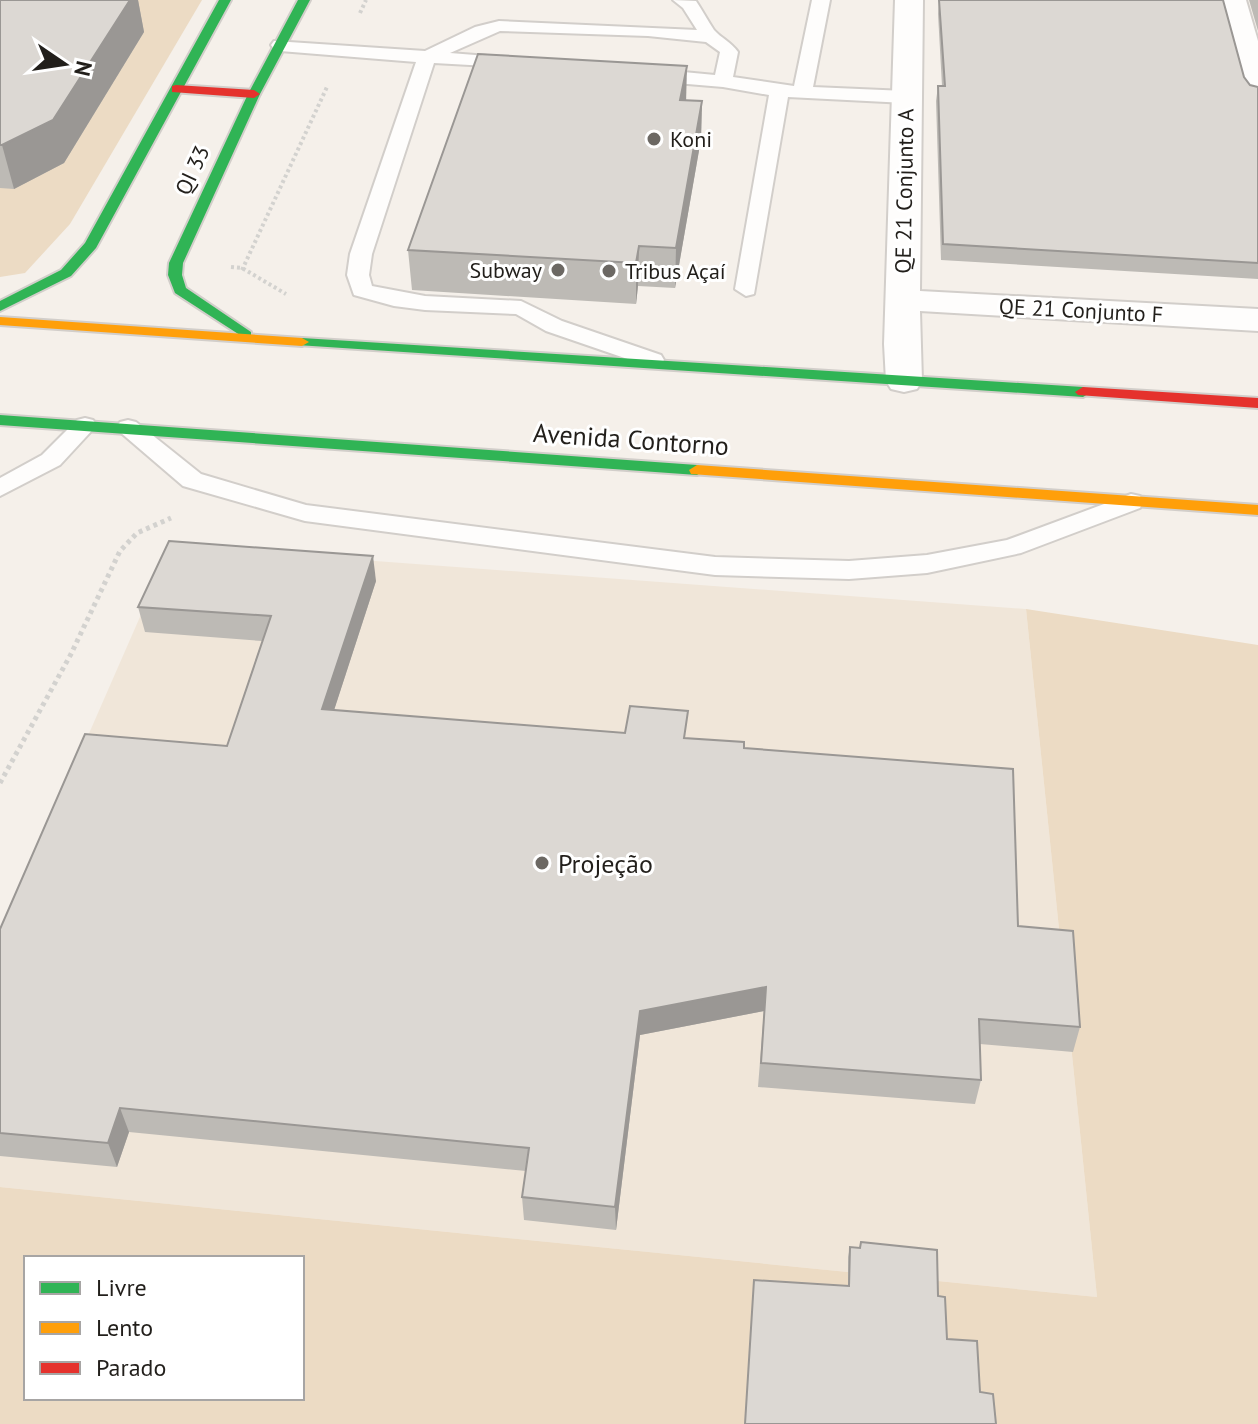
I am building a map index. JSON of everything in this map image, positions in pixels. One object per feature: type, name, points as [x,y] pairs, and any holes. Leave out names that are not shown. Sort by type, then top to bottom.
[{"type":"main road","name":"QI 33","points":[[0,307],[42,288],[78,262],[91,245],[225,0]]},
{"type":"main road","name":"QI 33","points":[[248,337],[180,290],[175,275],[182,248],[254,94],[304,0]]},
{"type":"main road","points":[[176,89],[254,94]]},
{"type":"main road","points":[[0,321],[361,347],[1258,403]]},
{"type":"main road","name":"Avenida Contorno","points":[[0,420],[1258,510]]},
{"type":"street","name":"QE 21 Conjunto A","points":[[904,381],[909,0]]},
{"type":"street","points":[[1232,0],[1258,91]]},
{"type":"street","name":"QE 21 Conjunto F","points":[[903,300],[1258,320]]},
{"type":"lane","points":[[682,0],[690,5],[710,37]]},
{"type":"lane","points":[[802,93],[821,0]]},
{"type":"lane","points":[[702,367],[662,363],[612,349],[554,326],[521,308],[394,299],[362,290],[358,275],[361,254],[426,58],[481,31],[526,18],[710,37],[722,43],[729,52],[723,81]]},
{"type":"lane","points":[[280,45],[534,66]]},
{"type":"lane","points":[[629,73],[723,81],[802,93],[906,97]]},
{"type":"lane","points":[[746,289],[779,91]]},
{"type":"lane","points":[[0,488],[51,460],[85,425]]},
{"type":"lane","points":[[128,427],[192,480],[305,513],[715,566],[849,570],[927,564],[1012,547],[1131,502]]},
{"type":"path","points":[[246,280],[242,268],[366,0]]},
{"type":"path","points":[[0,783],[71,654],[120,551],[137,533],[173,518]]},
{"type":"shaded area","points":[[0,0],[202,0],[70,224],[25,273],[0,277]]},
{"type":"shaded area","name":"Projeção","points":[[171,546],[1026,609],[1097,1297],[0,1187],[0,937]]},
{"type":"shaded area","points":[[1026,609],[1258,645],[1258,1424],[0,1424],[0,1187],[1097,1297]]},
{"type":"building","points":[[0,0],[130,0],[53,120],[2,145],[0,145]]},
{"type":"building","points":[[939,0],[1223,0],[1244,77],[1250,85],[1258,87],[1258,263],[943,244],[938,86],[945,86]]},
{"type":"building","points":[[478,54],[687,66],[680,100],[702,101],[676,248],[639,246],[636,263],[408,250]]},
{"type":"building","points":[[169,541],[373,556],[322,709],[625,733],[630,706],[688,711],[684,738],[744,742],[744,748],[1013,769],[1018,926],[1073,931],[1080,1027],[979,1019],[981,1080],[761,1063],[766,987],[640,1011],[615,1207],[522,1197],[529,1148],[120,1108],[108,1143],[0,1133],[0,929],[85,734],[227,746],[271,616],[138,607]]},
{"type":"building","points":[[861,1242],[937,1250],[938,1296],[945,1297],[947,1339],[977,1341],[980,1392],[993,1394],[996,1424],[745,1424],[754,1280],[849,1286],[850,1247],[860,1248]]},
{"type":"traffic: fast","points":[[0,307],[66,273],[91,245],[225,0]]},
{"type":"traffic: fast","points":[[246,335],[180,290],[175,275],[176,263],[254,94],[304,0]]},
{"type":"traffic: fast","points":[[302,342],[1083,392]]},
{"type":"traffic: fast","points":[[0,420],[697,470]]},
{"type":"traffic: slow","points":[[0,321],[302,342]]},
{"type":"traffic: slow","points":[[697,470],[1258,510]]},
{"type":"traffic: jam","points":[[176,89],[254,94]]},
{"type":"traffic: jam","points":[[1083,392],[1258,403]]},
{"type":"place","name":"Koni","points":[[654,139]]},
{"type":"place","name":"Subway","points":[[558,270]]},
{"type":"place","name":"Tribus Açaí","points":[[609,271]]},
{"type":"place","name":"Projeção","points":[[542,863]]}]
